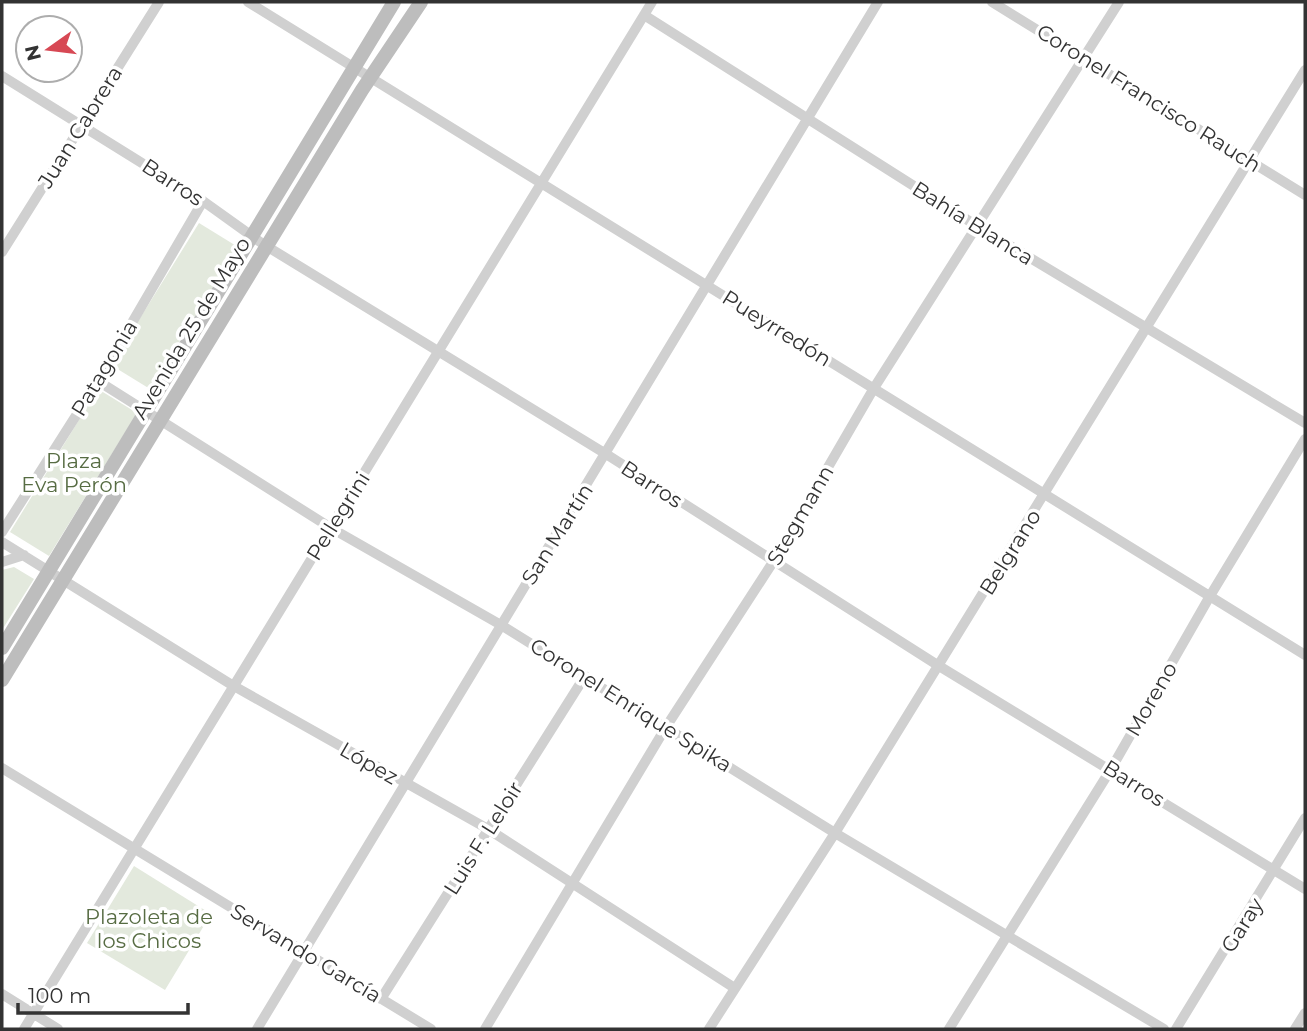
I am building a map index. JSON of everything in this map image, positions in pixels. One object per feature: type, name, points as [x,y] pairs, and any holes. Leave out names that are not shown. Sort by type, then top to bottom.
[{"type":"main road","name":"Avenida 25 de Mayo","points":[[2,649],[394,2]]},
{"type":"main road","name":"Avenida 25 de Mayo","points":[[2,680],[362,90],[421,2]]},
{"type":"street","name":"Juan Cabrera","points":[[2,251],[159,2]]},
{"type":"street","name":"Pueyrredón","points":[[247,2],[355,66],[1305,655]]},
{"type":"street","name":"Pellegrini","points":[[24,1029],[652,2]]},
{"type":"street","name":"San Martín","points":[[257,1029],[301,951],[606,454],[878,2]]},
{"type":"street","name":"Coronel Francisco Rauch","points":[[992,2],[1305,195]]},
{"type":"street","name":"Stegmann","points":[[485,1029],[570,882],[773,562],[874,388],[1085,60],[1119,2]]},
{"type":"street","name":"Bahía Blanca","points":[[644,15],[977,226],[1305,423]]},
{"type":"street","name":"Belgrano","points":[[709,1029],[939,666],[1305,70]]},
{"type":"street","name":"Barros","points":[[2,76],[203,201],[266,246],[606,454],[939,666],[1305,889]]},
{"type":"street","name":"Patagonia","points":[[2,532],[98,381],[203,201]]},
{"type":"street","name":"Coronel Enrique Spika","points":[[98,381],[331,528],[501,625],[835,833],[1164,1029]]},
{"type":"street","name":"Moreno","points":[[949,1029],[1111,769],[1210,596],[1305,439]]},
{"type":"street","name":"López","points":[[2,542],[64,578],[232,685],[488,829],[733,988]]},
{"type":"street","points":[[2,562],[24,555]]},
{"type":"street","name":"Luis F. Leloir","points":[[382,999],[585,676]]},
{"type":"street","name":"Servando García","points":[[2,768],[431,1029]]},
{"type":"street","name":"Garay","points":[[1176,1029],[1276,871],[1305,818]]},
{"type":"street","points":[[2,995],[58,1029]]},
{"type":"street","points":[[1295,1029],[1305,1013]]},
{"type":"green space","name":"Plaza Eva Perón","points":[[199,223],[238,247],[150,389],[111,365]]},
{"type":"green space","name":"Plaza Eva Perón","points":[[98,389],[137,413],[49,556],[10,532]]},
{"type":"green space","points":[[14,567],[34,579],[2,630],[2,570]]},
{"type":"green space","name":"Plazoleta de los Chicos","points":[[134,866],[211,914],[165,990],[87,943]]}]
